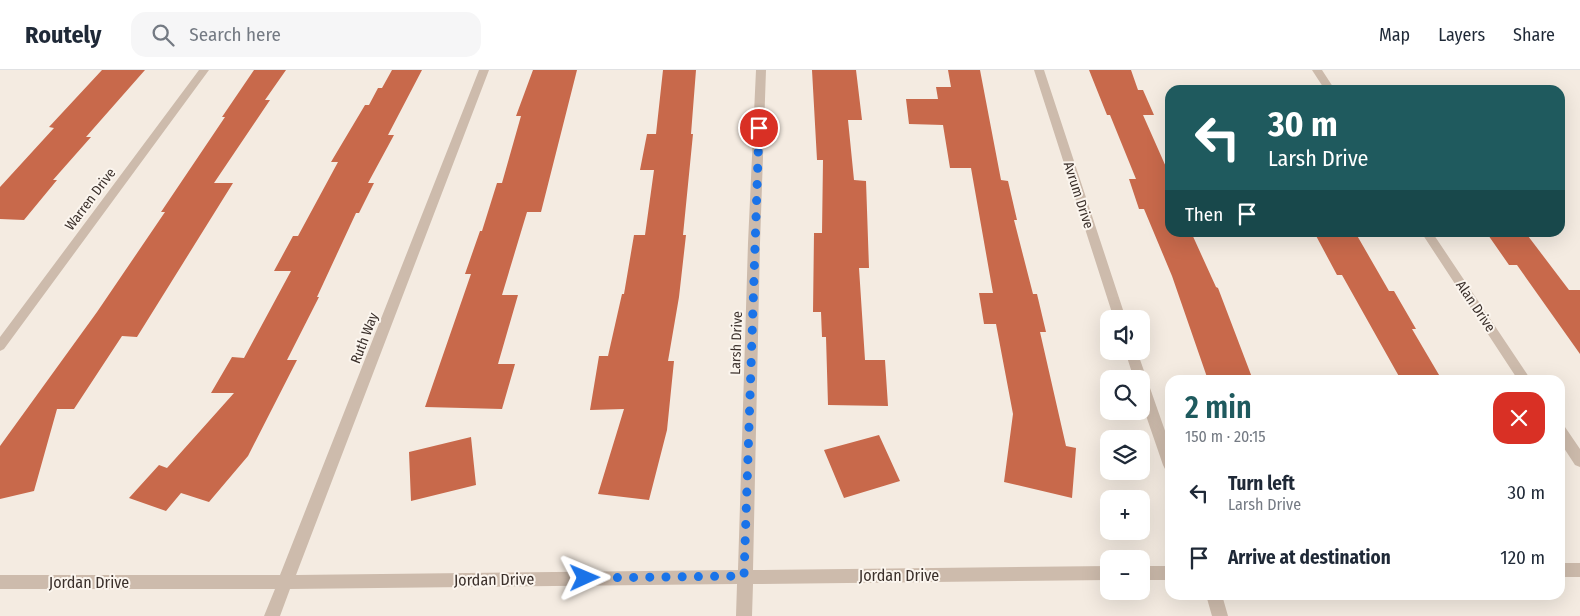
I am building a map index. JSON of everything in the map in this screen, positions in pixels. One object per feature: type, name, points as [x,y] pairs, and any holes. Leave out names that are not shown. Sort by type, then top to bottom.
[{"type":"street","name":"Warren Drive","points":[[0,346],[204,70]]},
{"type":"street","name":"Ruth Way","points":[[272,616],[484,70]]},
{"type":"street","name":"Larsh Drive","points":[[744,616],[754,243],[761,70]]},
{"type":"street","name":"Avrum Drive","points":[[1039,70],[1117,310]]},
{"type":"street","points":[[1316,70],[1326,85]]},
{"type":"street","name":"Alan Drive","points":[[1429,237],[1523,375]]},
{"type":"street","points":[[1150,406],[1165,450]]},
{"type":"street","points":[[1565,438],[1580,461]]},
{"type":"street","points":[[1565,570],[1580,570]]},
{"type":"street","name":"Jordan Drive","points":[[0,582],[286,582],[1100,573]]},
{"type":"street","points":[[1150,573],[1165,573]]},
{"type":"street","points":[[1215,600],[1220,616]]},
{"type":"building","points":[[102,70],[145,70],[86,137],[91,137],[53,180],[57,180],[24,220],[0,219],[0,187],[54,128],[49,127]]},
{"type":"building","points":[[254,70],[286,70],[265,100],[270,100],[214,183],[233,183],[137,337],[122,336],[74,409],[57,409],[34,491],[0,499],[0,446],[97,312],[165,212],[161,212]]},
{"type":"building","points":[[392,70],[422,70],[388,135],[394,135],[368,183],[374,183],[359,213],[356,213],[317,297],[319,297],[287,360],[297,360],[248,456],[209,502],[181,493],[166,511],[129,498],[159,465],[167,468],[234,393],[211,393],[232,357],[244,358],[291,271],[274,271],[293,236],[298,236],[338,162],[331,162],[365,105],[369,105],[378,88],[382,88]]},
{"type":"building","points":[[533,70],[577,70],[541,212],[527,212],[502,295],[518,295],[498,364],[515,364],[502,409],[425,407],[471,274],[465,274],[480,231],[482,231],[497,183],[502,183],[521,116],[516,116]]},
{"type":"building","points":[[663,70],[696,70],[691,134],[693,134],[683,235],[686,235],[679,297],[668,361],[674,361],[667,430],[649,500],[598,494],[624,409],[590,410],[599,356],[608,356],[622,294],[624,294],[634,235],[645,235],[654,170],[640,170],[647,134],[656,134]]},
{"type":"building","points":[[812,70],[856,70],[862,120],[848,120],[854,180],[866,181],[869,268],[859,268],[865,360],[885,360],[888,406],[828,405],[826,337],[822,337],[821,312],[813,312],[814,233],[822,233],[823,160],[817,160]]},
{"type":"building","points":[[948,70],[980,70],[1001,180],[1008,181],[1017,220],[1014,220],[1033,294],[1037,294],[1046,332],[1040,332],[1066,446],[1076,448],[1072,498],[1004,482],[1013,414],[996,324],[984,324],[979,293],[993,293],[971,168],[950,168],[943,125],[909,124],[906,99],[938,99],[936,87],[951,87]]},
{"type":"building","points":[[1089,70],[1131,70],[1138,90],[1143,90],[1154,115],[1143,115],[1165,165],[1165,237],[1193,237],[1218,288],[1251,375],[1206,375],[1172,276],[1144,209],[1139,209],[1129,179],[1136,179],[1110,115],[1107,115]]},
{"type":"building","points":[[1317,237],[1358,237],[1389,291],[1394,291],[1416,329],[1412,329],[1439,375],[1398,375],[1342,275],[1337,275]]},
{"type":"building","points":[[1489,237],[1529,237],[1569,290],[1580,290],[1580,354],[1517,265],[1509,265]]},
{"type":"building","points":[[879,435],[900,481],[844,498],[824,450]]},
{"type":"building","points":[[471,437],[476,485],[411,501],[409,452]]},
{"type":"route","points":[[585,578],[744,576],[759,128]]}]
